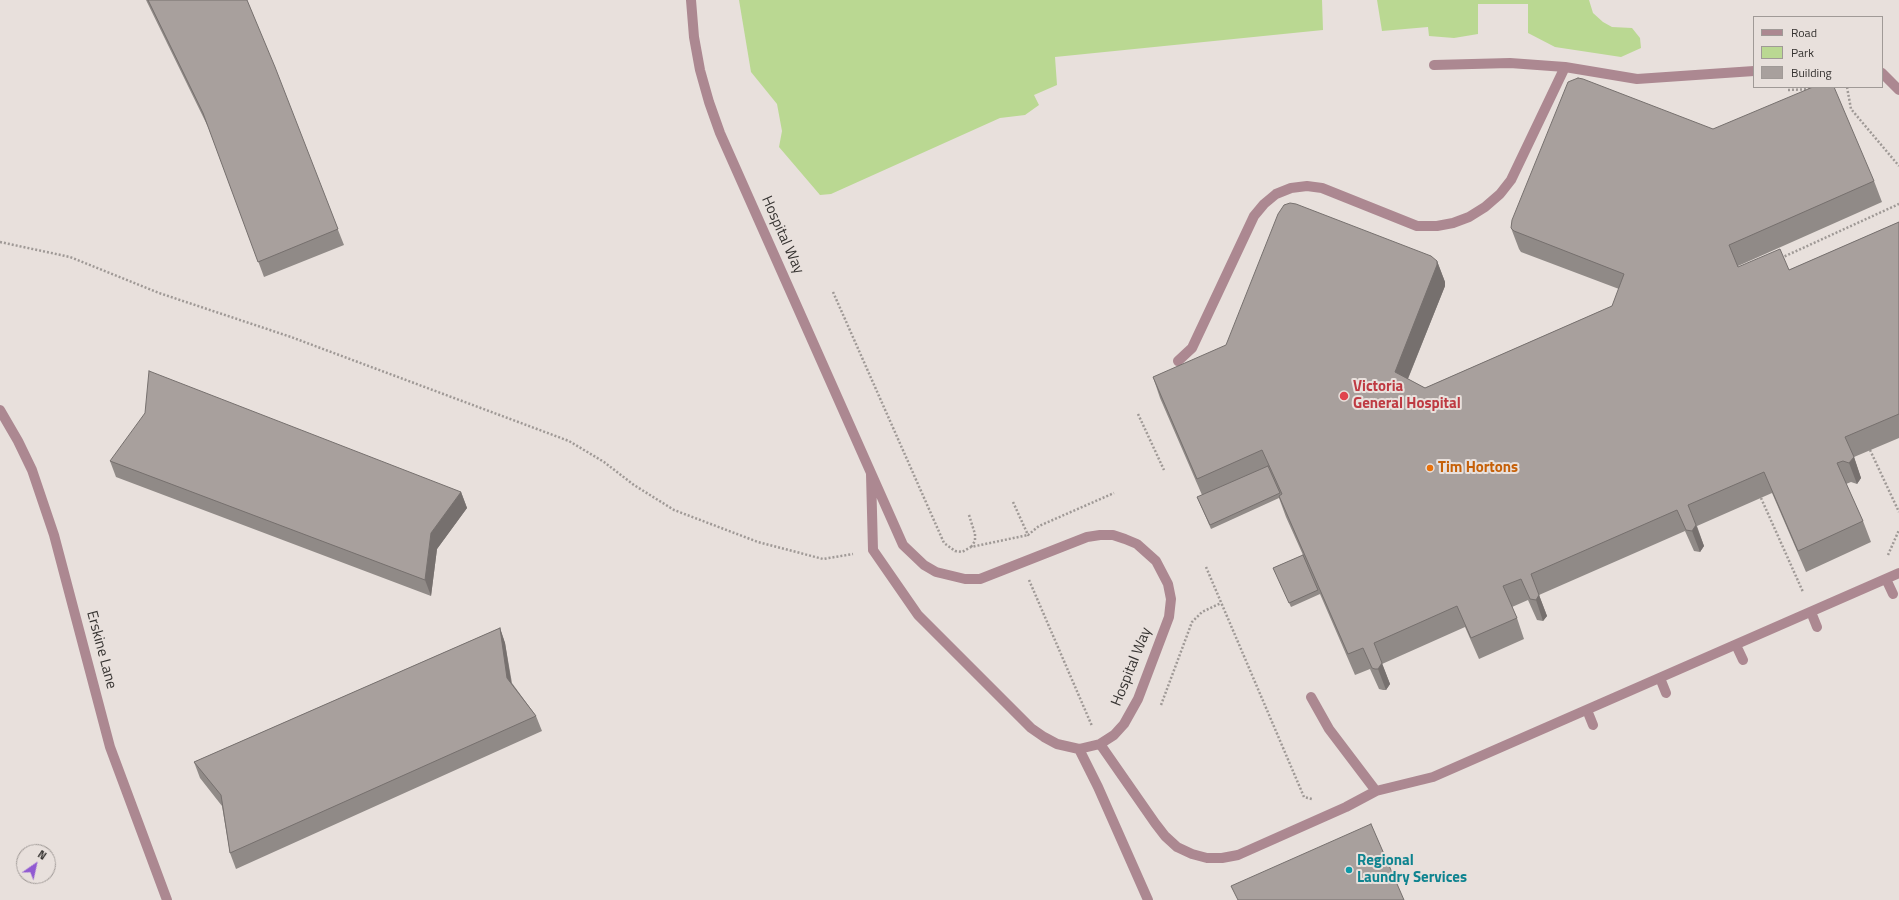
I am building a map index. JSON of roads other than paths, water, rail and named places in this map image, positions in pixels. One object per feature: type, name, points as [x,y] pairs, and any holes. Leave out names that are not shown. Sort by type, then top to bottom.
[{"type":"street","name":"Hospital Way","points":[[691,0],[694,37],[700,70],[718,127],[870,474],[903,545],[924,565],[936,572],[965,579],[980,580],[1087,537],[1100,535],[1113,535],[1137,544],[1150,554],[1156,561],[1168,584],[1171,599],[1168,617],[1138,699],[1124,724],[1114,735],[1100,744],[1080,749],[1056,744],[1031,728],[918,615],[873,550],[870,474]]},
{"type":"street","points":[[1434,65],[1510,63],[1565,67],[1637,79],[1753,71]]},
{"type":"street","points":[[1178,361],[1192,348],[1254,216],[1264,204],[1276,194],[1291,188],[1307,186],[1322,188],[1417,226],[1437,226],[1453,223],[1469,217],[1485,207],[1500,194],[1511,180],[1565,67]]},
{"type":"street","points":[[1883,74],[1899,90]]},
{"type":"street","name":"Erskine Lane","points":[[0,410],[32,470],[56,543],[110,747],[167,900]]},
{"type":"street","points":[[1100,744],[1165,836],[1177,847],[1192,854],[1207,858],[1222,858],[1238,855],[1346,807],[1376,791],[1433,777],[1899,573]]},
{"type":"street","points":[[1886,579],[1893,594]]},
{"type":"street","points":[[1811,612],[1817,627]]},
{"type":"street","points":[[1736,645],[1743,660]]},
{"type":"street","points":[[1660,678],[1666,693]]},
{"type":"street","points":[[1311,697],[1329,730],[1376,791]]},
{"type":"street","points":[[1586,710],[1593,725]]},
{"type":"street","points":[[1080,749],[1148,900]]},
{"type":"place","name":"Victoria General Hospital","points":[[1344,396]]},
{"type":"place","name":"Tim Hortons","points":[[1430,468]]},
{"type":"place","name":"Regional Laundry Services","points":[[1349,870]]}]
